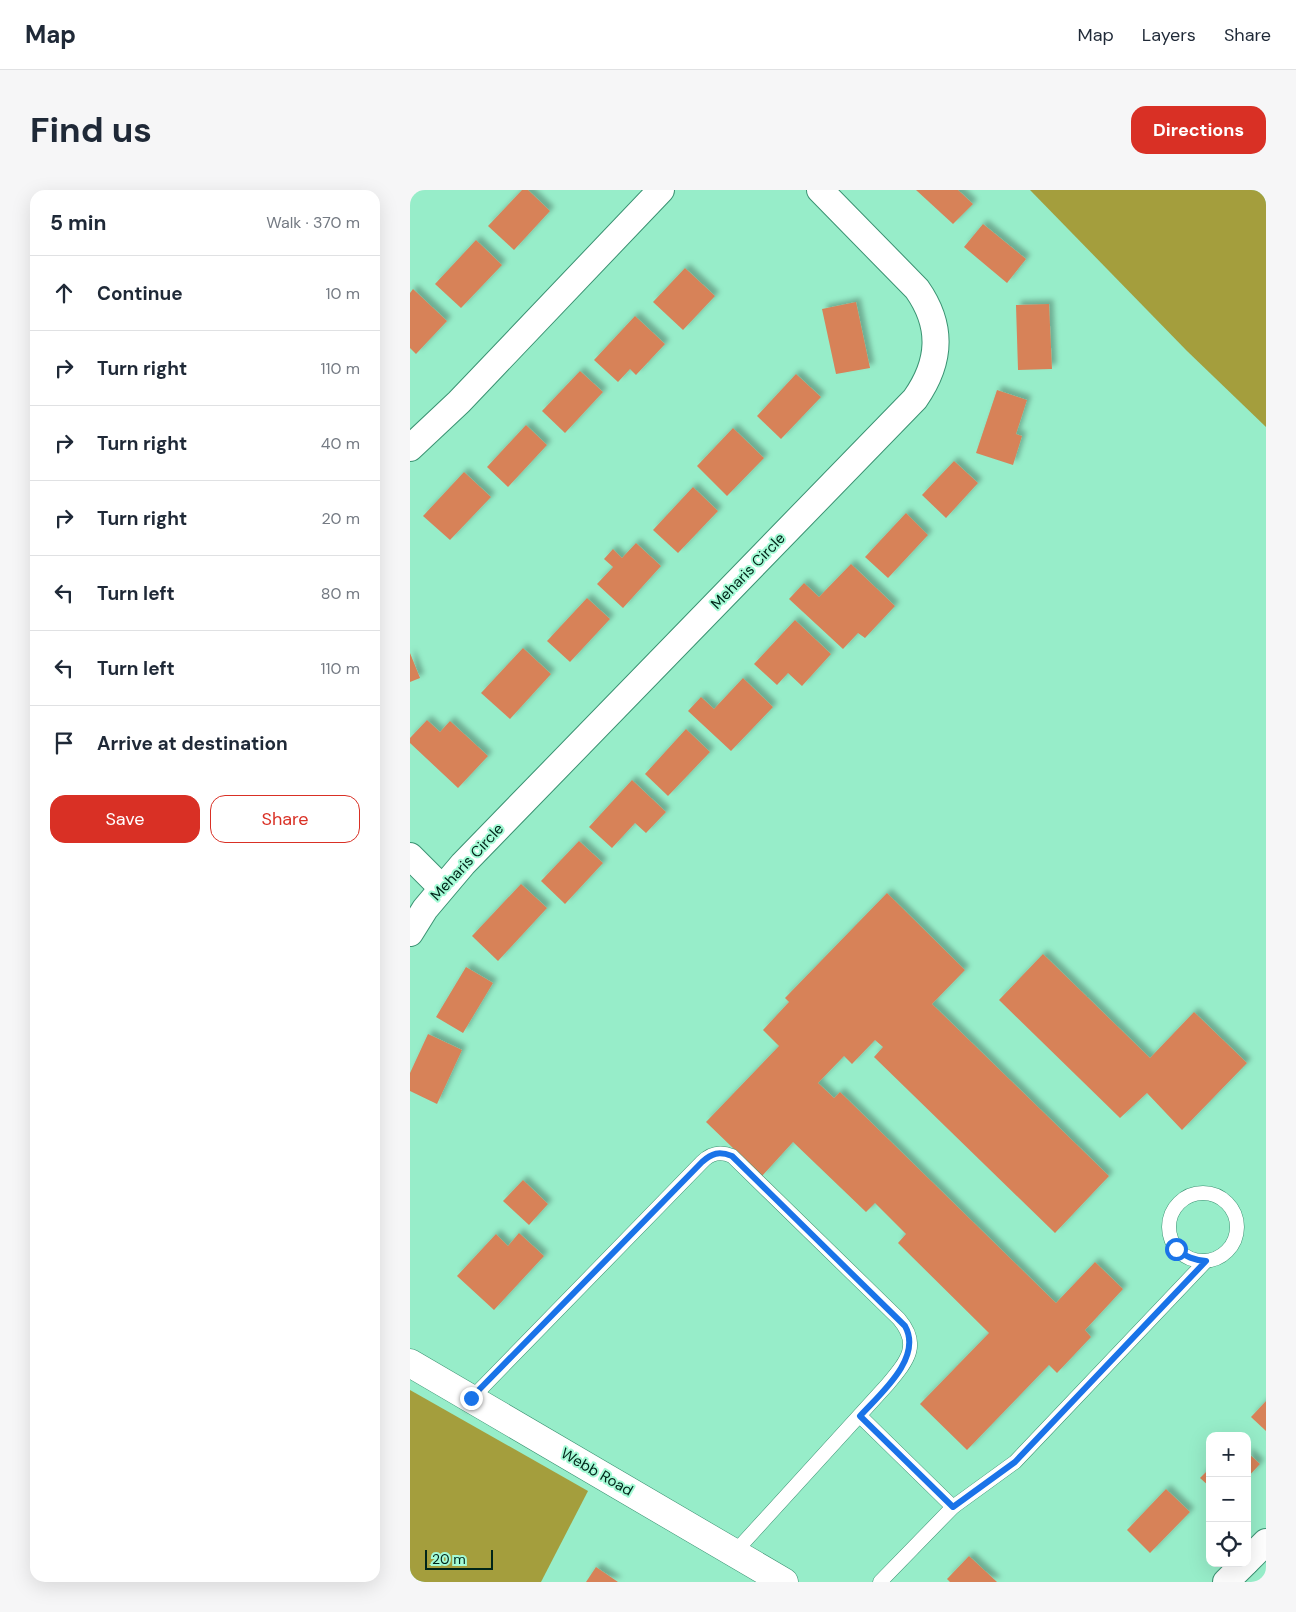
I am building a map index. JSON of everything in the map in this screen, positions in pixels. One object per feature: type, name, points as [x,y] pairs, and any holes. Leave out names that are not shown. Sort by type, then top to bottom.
[{"type":"street","points":[[410,448],[460,402],[661,190]]},
{"type":"street","name":"Meharis Circle","points":[[410,933],[425,909],[477,850],[915,399],[924,387],[930,373],[936,343],[931,314],[925,301],[917,289],[820,190]]},
{"type":"street","points":[[410,856],[442,888]]},
{"type":"street","name":"Webb Road","points":[[410,1363],[784,1582]]},
{"type":"street","points":[[1251,1557],[1266,1542]]},
{"type":"street","points":[[1226,1582],[1241,1567]]},
{"type":"lane","points":[[471,1398],[708,1156],[716,1153],[732,1156],[899,1319],[909,1334],[909,1353],[900,1369],[860,1416],[734,1553]]},
{"type":"lane","points":[[880,1582],[953,1507],[1015,1462],[1206,1261],[1217,1258],[1226,1252],[1233,1243],[1237,1233],[1234,1211],[1227,1202],[1217,1196],[1206,1192],[1194,1193],[1184,1198],[1175,1206],[1170,1216],[1168,1228],[1170,1239],[1176,1249],[1185,1256],[1206,1261]]},
{"type":"lane","points":[[860,1416],[953,1507]]},
{"type":"shaded area","points":[[1030,190],[1266,190],[1266,427],[1187,351]]},
{"type":"shaded area","points":[[410,1390],[588,1491],[541,1582],[410,1582]]},
{"type":"building","points":[[522,190],[528,190],[550,211],[514,250],[488,226]]},
{"type":"building","points":[[916,190],[958,190],[973,204],[953,224]]},
{"type":"building","points":[[983,224],[1026,259],[1007,283],[964,247]]},
{"type":"building","points":[[476,240],[502,265],[461,308],[435,284]]},
{"type":"building","points":[[685,268],[715,296],[683,330],[653,302]]},
{"type":"building","points":[[413,289],[447,321],[416,354],[410,348],[410,293]]},
{"type":"building","points":[[856,302],[870,368],[836,374],[822,309]]},
{"type":"building","points":[[1049,304],[1052,369],[1018,370],[1016,305]]},
{"type":"building","points":[[635,316],[665,344],[636,375],[630,369],[618,382],[594,360]]},
{"type":"building","points":[[580,371],[603,392],[565,433],[542,411]]},
{"type":"building","points":[[796,374],[821,397],[781,439],[757,416]]},
{"type":"building","points":[[997,390],[1027,400],[1016,434],[1022,436],[1013,465],[976,453]]},
{"type":"building","points":[[526,425],[547,445],[508,487],[487,467]]},
{"type":"building","points":[[733,428],[764,458],[727,496],[697,466]]},
{"type":"building","points":[[954,461],[978,483],[946,518],[922,495]]},
{"type":"building","points":[[464,472],[491,497],[450,540],[423,516]]},
{"type":"building","points":[[693,487],[718,511],[678,553],[653,530]]},
{"type":"building","points":[[906,513],[928,535],[888,578],[865,557]]},
{"type":"building","points":[[636,543],[661,566],[623,608],[597,584],[613,567],[604,559],[613,549],[622,558]]},
{"type":"building","points":[[851,564],[895,606],[865,638],[858,633],[843,649],[789,599],[804,583],[819,597]]},
{"type":"building","points":[[587,598],[610,619],[570,662],[547,641]]},
{"type":"building","points":[[795,620],[831,654],[802,686],[788,673],[777,685],[754,664]]},
{"type":"building","points":[[523,648],[551,674],[510,719],[481,693]]},
{"type":"building","points":[[410,653],[420,678],[410,682]]},
{"type":"building","points":[[743,678],[773,707],[731,751],[688,711],[701,697],[714,709]]},
{"type":"building","points":[[427,720],[440,732],[450,721],[488,756],[458,788],[410,743],[410,738]]},
{"type":"building","points":[[686,729],[710,752],[668,796],[645,774]]},
{"type":"building","points":[[632,780],[666,812],[646,833],[635,823],[612,848],[589,827]]},
{"type":"building","points":[[579,841],[603,863],[565,904],[541,881]]},
{"type":"building","points":[[521,884],[547,908],[498,961],[472,936]]},
{"type":"building","points":[[887,893],[965,970],[932,1004],[1109,1176],[1055,1233],[874,1057],[883,1047],[875,1040],[852,1064],[844,1056],[818,1083],[834,1098],[840,1092],[1056,1303],[1095,1262],[1123,1289],[1085,1330],[1091,1337],[1057,1373],[1049,1365],[967,1450],[920,1404],[989,1333],[898,1243],[906,1234],[875,1203],[866,1212],[793,1142],[762,1176],[706,1122],[779,1046],[763,1030],[789,1002],[785,998]]},
{"type":"building","points":[[1043,954],[1150,1058],[1194,1012],[1247,1063],[1182,1130],[1147,1093],[1120,1118],[999,1000]]},
{"type":"building","points":[[466,967],[493,983],[463,1033],[436,1017]]},
{"type":"building","points":[[428,1034],[462,1050],[437,1104],[410,1091],[410,1073]]},
{"type":"building","points":[[523,1180],[548,1204],[529,1225],[503,1201]]},
{"type":"building","points":[[519,1233],[544,1256],[494,1310],[457,1276],[496,1234],[508,1246]]},
{"type":"building","points":[[1266,1401],[1266,1431],[1251,1417]]},
{"type":"building","points":[[1251,1456],[1260,1464],[1251,1474]]},
{"type":"building","points":[[1206,1472],[1206,1483],[1200,1478]]},
{"type":"building","points":[[1166,1489],[1190,1512],[1150,1553],[1127,1530]]},
{"type":"building","points":[[969,1556],[997,1582],[950,1582],[947,1579]]},
{"type":"building","points":[[596,1567],[618,1582],[586,1582]]},
{"type":"route","points":[[471,1398],[708,1156],[724,1153],[732,1156],[905,1326],[909,1334],[909,1353],[900,1369],[860,1416],[953,1507],[1015,1462],[1206,1261],[1185,1256],[1176,1249]]}]
